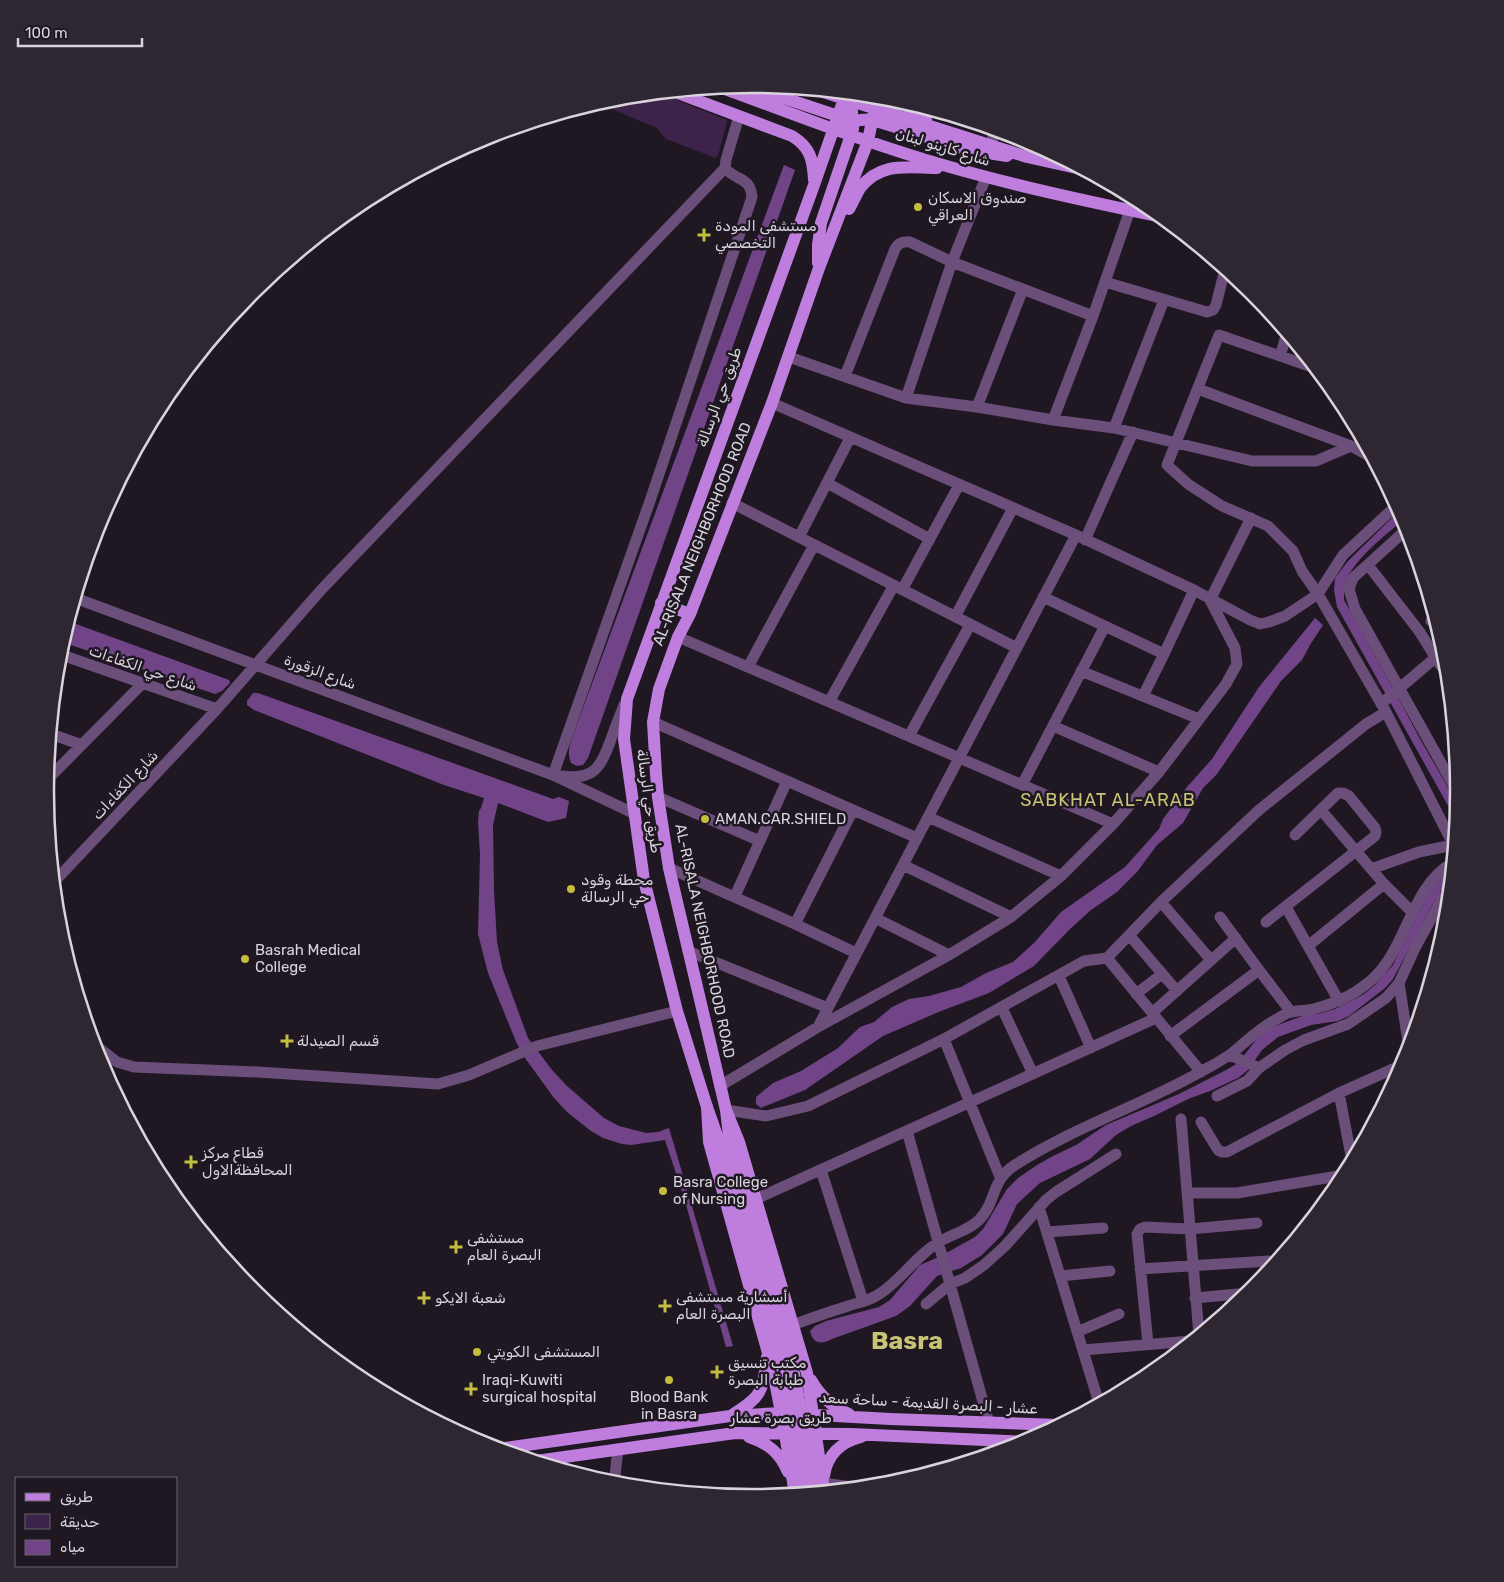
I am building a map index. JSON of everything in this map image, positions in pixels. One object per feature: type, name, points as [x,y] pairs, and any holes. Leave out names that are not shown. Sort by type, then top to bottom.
[{"type":"main road","name":"شارع كازينو لبنان","points":[[737,93],[852,136],[949,167],[1144,213]]},
{"type":"main road","points":[[770,93],[838,116],[864,110]]},
{"type":"main road","points":[[686,96],[792,136],[803,144],[812,160],[814,185]]},
{"type":"main road","points":[[834,129],[844,99]]},
{"type":"main road","points":[[847,100],[850,105],[968,150],[995,155],[1027,157]]},
{"type":"main road","points":[[834,129],[864,110]]},
{"type":"main road","points":[[819,268],[820,230],[852,136],[864,110]]},
{"type":"main road","name":"شارع كازينو لبنان","points":[[864,110],[941,130],[1027,157],[1060,164]]},
{"type":"main road","name":"AL-RISALA NEIGHBORHOOD ROAD","points":[[812,1486],[805,1430],[792,1363],[730,1144],[726,1110],[669,868],[658,797],[653,722],[659,689],[678,637],[690,614],[772,403],[819,268],[868,141],[864,110]]},
{"type":"main road","points":[[914,112],[941,130]]},
{"type":"main road","name":"طريق حي الرسالة","points":[[798,1488],[768,1352],[709,1142],[707,1107],[677,1011],[644,880],[624,739],[627,699],[834,129]]},
{"type":"main road","points":[[834,229],[846,214],[864,184],[880,171],[902,167],[949,167]]},
{"type":"main road","points":[[661,603],[690,614]]},
{"type":"main road","points":[[707,1107],[720,1144],[748,1246],[768,1308],[786,1380],[797,1440],[798,1488]]},
{"type":"main road","points":[[726,1110],[739,1142],[807,1373],[824,1485]]},
{"type":"main road","points":[[730,1416],[758,1396],[762,1388],[768,1352]]},
{"type":"main road","points":[[807,1373],[815,1388],[827,1401],[842,1411],[857,1417]]},
{"type":"main road","name":"عشار - البصرة القديمة - ساحة سعد","points":[[514,1447],[730,1416],[781,1413],[1044,1425]]},
{"type":"main road","points":[[734,1433],[762,1442],[774,1450],[783,1461],[797,1488]]},
{"type":"main road","name":"طريق بصرة عشار","points":[[551,1459],[734,1433],[869,1435],[997,1444]]},
{"type":"main road","points":[[824,1485],[826,1464],[836,1450],[851,1440],[869,1435]]},
{"type":"street","points":[[553,775],[650,501],[752,197],[751,188],[748,184],[730,174],[726,168],[726,160],[739,116]]},
{"type":"street","points":[[990,145],[993,136]]},
{"type":"street","name":"شارع الكفاءات","points":[[59,876],[217,709],[322,590],[726,168]]},
{"type":"street","points":[[906,398],[952,262],[986,177]]},
{"type":"street","points":[[1053,420],[1093,316],[1130,210]]},
{"type":"street","points":[[845,376],[896,246],[901,242],[910,242],[952,262],[1093,316]]},
{"type":"street","points":[[1105,282],[1204,312],[1210,311],[1216,305],[1223,276]]},
{"type":"street","points":[[977,407],[1023,289]]},
{"type":"street","points":[[1114,428],[1164,300]]},
{"type":"street","points":[[1305,364],[1218,335],[1167,465],[1188,484],[1222,506],[1268,526],[1293,551],[1302,571],[1318,594],[1384,706],[1449,837]]},
{"type":"street","points":[[1280,356],[1285,340]]},
{"type":"street","points":[[789,357],[906,398],[1114,428],[1252,461],[1316,461],[1359,448]]},
{"type":"street","points":[[1198,389],[1359,448]]},
{"type":"street","points":[[772,403],[1080,538],[1194,590],[1210,600],[1260,624],[1285,616],[1318,594],[1343,555],[1391,511]]},
{"type":"street","points":[[818,1027],[1043,597],[1080,538],[1133,432]]},
{"type":"street","points":[[799,537],[850,438]]},
{"type":"street","points":[[827,483],[930,539]]},
{"type":"street","points":[[828,702],[930,539],[959,485]]},
{"type":"street","points":[[732,503],[1017,648]]},
{"type":"street","points":[[955,617],[1013,508]]},
{"type":"street","points":[[1210,600],[1251,518]]},
{"type":"street","points":[[1401,535],[1353,578],[1349,589],[1355,609],[1450,779]]},
{"type":"street","points":[[748,667],[814,545]]},
{"type":"street","points":[[1368,565],[1419,631],[1438,663]]},
{"type":"street","points":[[1143,696],[1194,590]]},
{"type":"street","points":[[1043,597],[1164,654]]},
{"type":"street","name":"شارع الزقورة","points":[[81,600],[553,775],[634,813]]},
{"type":"street","points":[[720,1086],[818,1027],[1012,918],[1061,876],[1113,824],[1158,772],[1226,684],[1238,664],[1235,648],[1210,600]]},
{"type":"street","points":[[909,736],[970,624]]},
{"type":"street","points":[[1022,785],[1105,626]]},
{"type":"street","points":[[678,637],[1113,824]]},
{"type":"street","name":"شارع حي الكفاءات","points":[[67,657],[217,709]]},
{"type":"street","points":[[726,1110],[766,1116],[808,1106],[944,1040],[1084,961],[1107,958],[1161,902],[1259,810],[1366,724],[1399,689],[1434,658]]},
{"type":"street","points":[[1081,671],[1199,719]]},
{"type":"street","points":[[54,773],[142,684]]},
{"type":"street","name":"شارع الزقورة","points":[[553,775],[580,777],[598,768],[605,757],[627,699]]},
{"type":"street","points":[[653,722],[917,838]]},
{"type":"street","points":[[1053,726],[1158,772]]},
{"type":"street","points":[[56,736],[82,745]]},
{"type":"street","points":[[735,896],[787,781]]},
{"type":"street","points":[[1266,922],[1356,851],[1374,836],[1376,832],[1349,796],[1338,793],[1295,834]]},
{"type":"street","points":[[658,797],[760,841]]},
{"type":"street","points":[[795,924],[853,810]]},
{"type":"street","points":[[1320,810],[1384,884],[1413,913]]},
{"type":"street","points":[[928,817],[1061,876]]},
{"type":"street","points":[[1371,869],[1418,852],[1448,846]]},
{"type":"street","points":[[903,865],[1012,918]]},
{"type":"street","points":[[669,868],[735,896],[856,953]]},
{"type":"street","points":[[793,1325],[876,1296],[926,1250],[939,1246],[971,1227],[981,1218],[987,1210],[1000,1177],[1014,1166],[1075,1132],[1233,1057],[1259,1030],[1291,1012],[1306,1011],[1350,996],[1371,980],[1392,953],[1427,885],[1446,868]]},
{"type":"street","points":[[1308,946],[1384,884]]},
{"type":"street","points":[[1217,1096],[1247,1080],[1256,1067],[1284,1050],[1304,1040],[1348,1024],[1386,998],[1399,982],[1441,901]]},
{"type":"street","points":[[1161,902],[1212,960]]},
{"type":"street","points":[[1286,907],[1339,1001]]},
{"type":"street","points":[[1220,916],[1291,1012]]},
{"type":"street","points":[[875,918],[949,955]]},
{"type":"street","points":[[1130,936],[1177,991]]},
{"type":"street","points":[[756,1199],[1091,1048],[1154,1016],[1177,991],[1236,938]]},
{"type":"street","points":[[688,950],[828,1008]]},
{"type":"street","points":[[1107,958],[1201,1072]]},
{"type":"street","points":[[1170,1036],[1259,970]]},
{"type":"street","points":[[1136,994],[1162,974]]},
{"type":"street","points":[[1059,976],[1091,1048]]},
{"type":"street","points":[[1399,982],[1407,1032]]},
{"type":"street","points":[[1002,1008],[1033,1074]]},
{"type":"street","points":[[105,1053],[117,1062],[134,1067],[250,1071],[438,1084],[469,1076],[537,1046],[677,1011]]},
{"type":"street","points":[[944,1040],[1000,1177]]},
{"type":"street","points":[[1233,1057],[1256,1067]]},
{"type":"street","points":[[1201,1122],[1218,1150],[1227,1152],[1339,1093],[1392,1068]]},
{"type":"street","points":[[1339,1093],[1350,1151]]},
{"type":"street","points":[[1180,1119],[1198,1328]]},
{"type":"street","points":[[906,1131],[989,1423]]},
{"type":"street","points":[[926,1304],[949,1280],[965,1278],[984,1265],[1005,1246],[1039,1207],[1056,1192],[1116,1154]]},
{"type":"street","points":[[821,1170],[863,1301]]},
{"type":"street","points":[[1187,1193],[1237,1193],[1333,1178]]},
{"type":"street","points":[[1039,1207],[1097,1398]]},
{"type":"street","points":[[1148,1344],[1137,1234],[1140,1229],[1145,1227],[1190,1229],[1257,1223]]},
{"type":"street","points":[[1047,1232],[1103,1228]]},
{"type":"street","points":[[1140,1268],[1268,1261]]},
{"type":"street","points":[[1060,1276],[1110,1271]]},
{"type":"street","points":[[1196,1298],[1236,1294]]},
{"type":"street","points":[[1077,1332],[1119,1314]]},
{"type":"street","points":[[1083,1350],[1181,1342]]},
{"type":"street","points":[[615,1476],[618,1450]]},
{"type":"green space","points":[[671,98],[727,120],[716,158],[666,139],[657,128],[609,108]]},
{"type":"water","points":[[784,165],[795,170],[588,758],[583,765],[577,766],[571,763],[569,756],[572,739]]},
{"type":"water","points":[[1394,516],[1397,525],[1363,556],[1350,573],[1345,583],[1344,600],[1450,791],[1450,809],[1337,607],[1334,590],[1335,578],[1348,561]]},
{"type":"water","points":[[1315,618],[1323,625],[1302,660],[1281,681],[1217,774],[1203,788],[1183,823],[1157,845],[1137,872],[1117,892],[1091,910],[1034,966],[989,993],[883,1036],[805,1090],[761,1108],[756,1104],[756,1097],[773,1083],[801,1071],[838,1048],[860,1027],[874,1022],[892,1007],[909,999],[929,996],[961,987],[986,973],[1013,962],[1034,943],[1061,912],[1125,867],[1159,829],[1163,819],[1187,787],[1212,759],[1259,687]]},
{"type":"water","points":[[75,623],[229,680],[230,683],[222,691],[215,694],[70,645]]},
{"type":"water","points":[[253,693],[258,693],[553,799],[559,797],[569,801],[566,818],[548,822],[498,803],[493,825],[494,890],[497,942],[503,970],[528,1038],[552,1070],[567,1086],[604,1118],[619,1126],[646,1133],[658,1132],[669,1128],[733,1346],[726,1347],[685,1201],[665,1140],[631,1145],[622,1144],[603,1138],[591,1131],[567,1112],[554,1098],[517,1044],[488,973],[478,934],[480,855],[478,821],[479,811],[484,798],[444,785],[254,710],[247,705],[247,701]]},
{"type":"water","points":[[1445,875],[1443,889],[1431,907],[1393,979],[1385,988],[1349,1016],[1338,1021],[1311,1025],[1278,1037],[1262,1050],[1248,1070],[1238,1078],[1131,1126],[1116,1135],[1090,1159],[1040,1183],[1017,1204],[1003,1234],[982,1255],[961,1268],[937,1276],[910,1306],[896,1316],[825,1342],[818,1342],[813,1339],[810,1331],[815,1326],[826,1321],[879,1307],[890,1300],[920,1265],[975,1237],[983,1229],[1007,1189],[1018,1178],[1037,1165],[1076,1145],[1106,1125],[1179,1094],[1228,1069],[1238,1063],[1267,1029],[1305,1015],[1318,1014],[1335,1009],[1364,994],[1393,965],[1432,885]]},
{"type":"place","name":"صندوق الاسكان العراقي","points":[[918,207]]},
{"type":"place","name":"مستشفى المودة التخصصي","points":[[704,235]]},
{"type":"place","name":"AMAN.CAR.SHIELD","points":[[705,819]]},
{"type":"place","name":"محطة وقود حي الرسالة","points":[[571,889]]},
{"type":"place","name":"Basrah Medical College","points":[[245,959]]},
{"type":"place","name":"قسم الصيدلة","points":[[287,1041]]},
{"type":"place","name":"قطاع مركز المحافظةالاول","points":[[191,1162]]},
{"type":"place","name":"Basra College of Nursing","points":[[663,1191]]},
{"type":"place","name":"مستشفى البصرة العام","points":[[456,1247]]},
{"type":"place","name":"شعبة الايكو","points":[[424,1298]]},
{"type":"place","name":"أسشارية مستشفى البصرة العام","points":[[665,1306]]},
{"type":"place","name":"المستشفى الكويتي","points":[[477,1352]]},
{"type":"place","name":"مكتب تنسيق طبابة البصرة","points":[[717,1372]]},
{"type":"place","name":"Blood Bank in Basra","points":[[669,1380]]},
{"type":"place","name":"Iraqi-Kuwiti surgical hospital","points":[[471,1389]]},
{"type":"district","name":"SABKHAT AL-ARAB","points":[[1108,800]]},
{"type":"district","name":"Basra","points":[[907,1340]]}]
